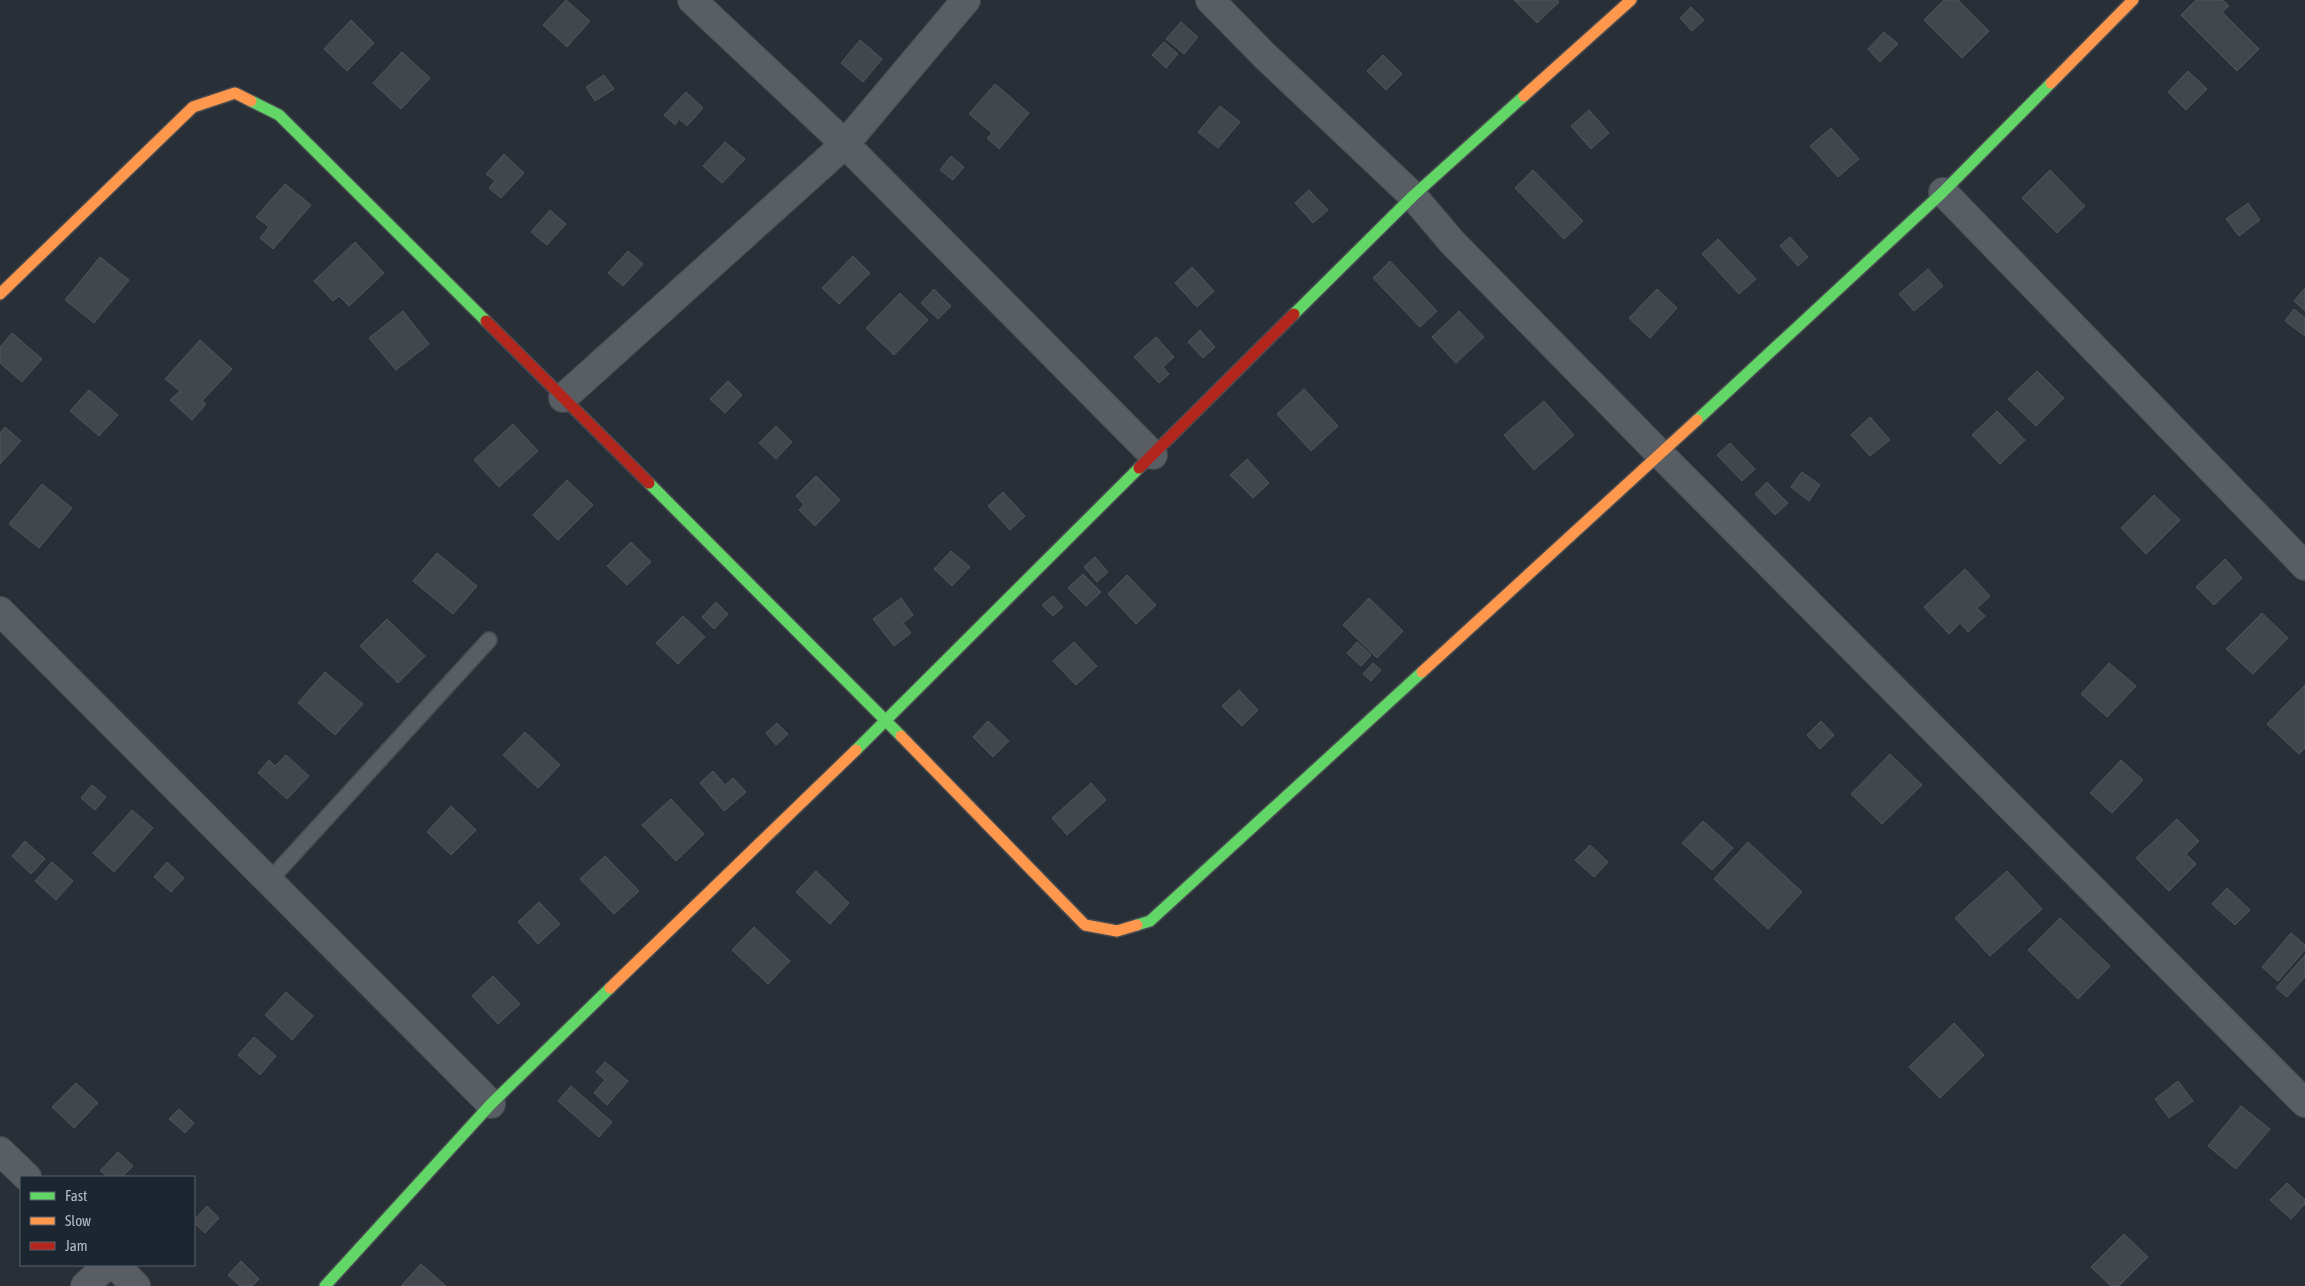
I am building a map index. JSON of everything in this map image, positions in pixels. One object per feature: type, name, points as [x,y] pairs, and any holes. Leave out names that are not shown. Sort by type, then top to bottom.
[{"type":"street","points":[[692,0],[845,144],[1153,455]]},
{"type":"street","points":[[563,398],[845,144],[966,0]]},
{"type":"street","points":[[1210,0],[1265,56],[1413,196],[1452,242],[1660,454],[2305,1103]]},
{"type":"street","points":[[325,1286],[491,1104],[886,720],[1413,196],[1631,0]]},
{"type":"street","points":[[0,294],[192,107],[235,93],[279,115],[886,720],[1085,925],[1117,931],[1150,921],[1660,454],[1943,192],[2133,0]]},
{"type":"street","points":[[1943,192],[2305,566]]},
{"type":"street","points":[[0,611],[491,1104]]},
{"type":"street","points":[[0,1151],[26,1176]]},
{"type":"street","points":[[85,1286],[106,1266]]},
{"type":"street","points":[[115,1266],[136,1286]]},
{"type":"lane","points":[[268,882],[489,640]]},
{"type":"building","points":[[566,0],[590,21],[567,47],[543,25]]},
{"type":"building","points":[[1514,0],[1557,0],[1559,2],[1537,23]]},
{"type":"building","points":[[1944,0],[1958,0],[1989,31],[1962,58],[1924,20]]},
{"type":"building","points":[[2196,0],[2223,0],[2229,6],[2222,12],[2259,49],[2237,71],[2181,15]]},
{"type":"building","points":[[1691,7],[1704,20],[1692,31],[1680,18]]},
{"type":"building","points":[[351,20],[374,43],[347,71],[324,49]]},
{"type":"building","points":[[1181,22],[1198,37],[1184,54],[1166,39]]},
{"type":"building","points":[[1884,32],[1898,44],[1880,62],[1868,49]]},
{"type":"building","points":[[860,40],[882,59],[863,82],[841,63]]},
{"type":"building","points":[[1164,42],[1178,54],[1166,68],[1152,55]]},
{"type":"building","points":[[402,52],[430,78],[401,109],[373,83]]},
{"type":"building","points":[[1383,55],[1402,74],[1386,90],[1367,71]]},
{"type":"building","points":[[2188,71],[2207,89],[2186,110],[2168,92]]},
{"type":"building","points":[[604,75],[614,89],[595,101],[586,87]]},
{"type":"building","points":[[995,84],[1029,113],[999,149],[987,138],[992,133],[969,114]]},
{"type":"building","points":[[686,92],[703,108],[687,126],[679,119],[675,125],[664,115]]},
{"type":"building","points":[[1220,106],[1240,122],[1218,148],[1198,132]]},
{"type":"building","points":[[1589,110],[1609,133],[1591,149],[1571,126]]},
{"type":"building","points":[[1831,128],[1859,159],[1838,177],[1810,146]]},
{"type":"building","points":[[725,142],[745,159],[722,183],[703,166]]},
{"type":"building","points":[[504,154],[524,173],[501,198],[489,188],[495,181],[486,174]]},
{"type":"building","points":[[951,156],[964,167],[953,180],[940,170]]},
{"type":"building","points":[[1533,170],[1583,221],[1564,239],[1515,188]]},
{"type":"building","points":[[2050,170],[2085,206],[2057,233],[2022,198]]},
{"type":"building","points":[[285,184],[311,205],[273,249],[260,238],[269,227],[256,217]]},
{"type":"building","points":[[1309,190],[1328,210],[1313,223],[1295,203]]},
{"type":"building","points":[[2248,203],[2260,220],[2239,236],[2226,219]]},
{"type":"building","points":[[550,210],[566,224],[547,245],[531,232]]},
{"type":"building","points":[[1790,237],[1808,257],[1798,266],[1780,246]]},
{"type":"building","points":[[1718,239],[1756,279],[1739,294],[1702,254]]},
{"type":"building","points":[[355,242],[384,273],[349,306],[339,296],[333,301],[314,281]]},
{"type":"building","points":[[628,251],[643,264],[623,286],[608,273]]},
{"type":"building","points":[[853,256],[870,273],[839,304],[822,288]]},
{"type":"building","points":[[100,257],[129,280],[94,323],[65,300]]},
{"type":"building","points":[[1390,261],[1437,311],[1420,327],[1373,278]]},
{"type":"building","points":[[1192,267],[1214,291],[1197,307],[1175,283]]},
{"type":"building","points":[[1928,269],[1943,286],[1914,311],[1899,294]]},
{"type":"building","points":[[2305,288],[2305,311],[2294,301]]},
{"type":"building","points":[[934,289],[951,306],[938,319],[921,303]]},
{"type":"building","points":[[1657,289],[1677,308],[1650,338],[1629,318]]},
{"type":"building","points":[[900,293],[928,320],[894,355],[866,328]]},
{"type":"building","points":[[2294,309],[2305,318],[2305,336],[2285,321]]},
{"type":"building","points":[[403,311],[429,344],[396,370],[369,338]]},
{"type":"building","points":[[1459,311],[1484,337],[1456,363],[1432,337]]},
{"type":"building","points":[[1200,330],[1215,347],[1203,358],[1188,342]]},
{"type":"building","points":[[12,333],[42,359],[22,382],[0,363],[0,347]]},
{"type":"building","points":[[1156,337],[1174,357],[1163,367],[1169,374],[1159,383],[1134,357]]},
{"type":"building","points":[[200,340],[232,369],[202,401],[206,404],[192,420],[170,400],[180,391],[165,379]]},
{"type":"building","points":[[2037,371],[2064,398],[2036,426],[2008,399]]},
{"type":"building","points":[[728,381],[742,395],[725,413],[710,399]]},
{"type":"building","points":[[1304,389],[1338,426],[1311,451],[1277,414]]},
{"type":"building","points":[[89,390],[118,415],[99,436],[70,411]]},
{"type":"building","points":[[1544,401],[1574,435],[1534,470],[1504,435]]},
{"type":"building","points":[[1997,411],[2025,440],[2000,464],[1972,435]]},
{"type":"building","points":[[1870,417],[1890,440],[1870,456],[1851,435]]},
{"type":"building","points":[[513,424],[538,451],[499,487],[474,460]]},
{"type":"building","points":[[776,426],[792,442],[776,459],[759,443]]},
{"type":"building","points":[[5,427],[21,441],[0,464],[0,433]]},
{"type":"building","points":[[1730,443],[1755,469],[1742,481],[1717,455]]},
{"type":"building","points":[[1247,459],[1269,483],[1253,498],[1230,475]]},
{"type":"building","points":[[1802,472],[1820,485],[1809,501],[1791,487]]},
{"type":"building","points":[[816,476],[840,500],[815,526],[799,510],[804,505],[796,496]]},
{"type":"building","points":[[567,480],[593,505],[558,540],[533,515]]},
{"type":"building","points":[[1767,482],[1788,503],[1775,515],[1755,494]]},
{"type":"building","points":[[42,484],[72,508],[39,548],[9,524]]},
{"type":"building","points":[[1003,492],[1025,516],[1010,530],[988,506]]},
{"type":"building","points":[[2154,495],[2180,520],[2146,554],[2121,528]]},
{"type":"building","points":[[631,542],[651,562],[627,585],[607,566]]},
{"type":"building","points":[[951,551],[970,567],[952,586],[934,569]]},
{"type":"building","points":[[437,553],[477,586],[453,614],[413,581]]},
{"type":"building","points":[[1095,557],[1108,572],[1097,582],[1084,567]]},
{"type":"building","points":[[2225,559],[2242,578],[2214,605],[2196,587]]},
{"type":"building","points":[[1965,569],[1990,596],[1977,608],[1985,616],[1968,632],[1960,623],[1949,634],[1924,607]]},
{"type":"building","points":[[1083,574],[1101,592],[1086,606],[1068,588]]},
{"type":"building","points":[[1127,575],[1156,605],[1136,624],[1108,594]]},
{"type":"building","points":[[1053,596],[1063,607],[1053,616],[1042,605]]},
{"type":"building","points":[[901,598],[913,615],[903,623],[911,633],[894,646],[873,619]]},
{"type":"building","points":[[1369,598],[1403,631],[1377,658],[1343,625]]},
{"type":"building","points":[[716,602],[728,614],[714,629],[702,617]]},
{"type":"building","points":[[2262,613],[2288,638],[2253,674],[2226,649]]},
{"type":"building","points":[[683,616],[705,637],[678,664],[656,643]]},
{"type":"building","points":[[387,619],[425,656],[398,683],[360,646]]},
{"type":"building","points":[[1074,642],[1097,666],[1076,685],[1053,661]]},
{"type":"building","points":[[1357,642],[1371,655],[1361,666],[1347,653]]},
{"type":"building","points":[[1373,663],[1381,670],[1371,681],[1363,674]]},
{"type":"building","points":[[2109,663],[2136,686],[2107,717],[2081,694]]},
{"type":"building","points":[[325,672],[363,704],[335,735],[298,703]]},
{"type":"building","points":[[2305,685],[2305,748],[2299,754],[2267,724]]},
{"type":"building","points":[[1239,690],[1258,710],[1242,726],[1222,706]]},
{"type":"building","points":[[988,721],[1009,741],[993,757],[973,737]]},
{"type":"building","points":[[1821,721],[1834,735],[1820,749],[1807,735]]},
{"type":"building","points":[[777,723],[788,734],[776,745],[766,733]]},
{"type":"building","points":[[525,732],[560,765],[538,788],[503,755]]},
{"type":"building","points":[[1890,754],[1922,785],[1882,824],[1851,794]]},
{"type":"building","points":[[286,755],[309,776],[287,799],[258,773],[269,760],[275,766]]},
{"type":"building","points":[[2121,760],[2143,780],[2112,813],[2090,793]]},
{"type":"building","points":[[713,771],[725,785],[733,778],[746,792],[724,811],[700,783]]},
{"type":"building","points":[[1091,783],[1106,800],[1067,835],[1052,818]]},
{"type":"building","points":[[92,785],[106,797],[95,810],[81,798]]},
{"type":"building","points":[[671,799],[704,834],[676,861],[642,825]]},
{"type":"building","points":[[451,806],[476,830],[451,855],[427,832]]},
{"type":"building","points":[[132,810],[153,828],[114,872],[93,853]]},
{"type":"building","points":[[2177,819],[2199,841],[2186,854],[2196,864],[2169,891],[2136,858]]},
{"type":"building","points":[[1703,821],[1733,848],[1712,870],[1682,843]]},
{"type":"building","points":[[25,841],[45,859],[31,874],[12,856]]},
{"type":"building","points":[[1748,842],[1802,892],[1768,929],[1714,879]]},
{"type":"building","points":[[1590,845],[1608,862],[1594,877],[1575,860]]},
{"type":"building","points":[[605,856],[639,891],[614,914],[580,879]]},
{"type":"building","points":[[52,862],[73,881],[56,900],[35,881]]},
{"type":"building","points":[[167,862],[184,878],[171,892],[154,877]]},
{"type":"building","points":[[816,871],[849,903],[830,924],[796,892]]},
{"type":"building","points":[[2007,871],[2042,909],[1990,956],[1955,918]]},
{"type":"building","points":[[2227,888],[2250,910],[2235,925],[2212,904]]},
{"type":"building","points":[[539,902],[560,924],[538,944],[518,922]]},
{"type":"building","points":[[2060,918],[2110,966],[2078,999],[2028,950]]},
{"type":"building","points":[[754,927],[790,961],[768,984],[732,950]]},
{"type":"building","points":[[2291,933],[2305,945],[2305,950],[2278,981],[2262,967]]},
{"type":"building","points":[[2305,955],[2305,977],[2287,997],[2276,988]]},
{"type":"building","points":[[493,976],[520,1004],[498,1024],[472,996]]},
{"type":"building","points":[[286,992],[313,1016],[292,1040],[265,1015]]},
{"type":"building","points":[[1954,1023],[1984,1055],[1940,1098],[1909,1067]]},
{"type":"building","points":[[254,1037],[276,1056],[260,1075],[238,1055]]},
{"type":"building","points":[[605,1062],[628,1081],[607,1105],[594,1093],[605,1080],[596,1072]]},
{"type":"building","points":[[2178,1081],[2193,1101],[2169,1118],[2155,1099]]},
{"type":"building","points":[[76,1083],[98,1103],[74,1128],[52,1107]]},
{"type":"building","points":[[571,1086],[612,1122],[599,1137],[558,1101]]},
{"type":"building","points":[[2241,1106],[2270,1129],[2236,1169],[2208,1146]]},
{"type":"building","points":[[179,1109],[194,1123],[185,1133],[169,1119]]},
{"type":"building","points":[[118,1152],[133,1166],[123,1176],[107,1176],[100,1171]]},
{"type":"building","points":[[2287,1183],[2305,1200],[2305,1204],[2291,1219],[2270,1200]]},
{"type":"building","points":[[207,1206],[219,1218],[205,1233],[195,1224],[195,1219]]},
{"type":"building","points":[[2124,1234],[2148,1257],[2119,1286],[2111,1286],[2091,1267]]},
{"type":"building","points":[[241,1261],[259,1279],[252,1286],[240,1286],[228,1275]]},
{"type":"building","points":[[421,1264],[446,1286],[401,1286]]},
{"type":"traffic: fast","points":[[1697,420],[1943,192],[2051,83]]},
{"type":"traffic: fast","points":[[1294,314],[1413,196],[1524,96]]},
{"type":"traffic: fast","points":[[251,101],[279,115],[486,321]]},
{"type":"traffic: fast","points":[[856,750],[1139,468]]},
{"type":"traffic: fast","points":[[649,483],[901,736]]},
{"type":"traffic: fast","points":[[1137,925],[1150,921],[1422,672]]},
{"type":"traffic: fast","points":[[325,1286],[491,1104],[610,988]]},
{"type":"traffic: slow","points":[[1524,96],[1631,0]]},
{"type":"traffic: slow","points":[[2051,83],[2133,0]]},
{"type":"traffic: slow","points":[[0,294],[193,107],[235,93],[251,101]]},
{"type":"traffic: slow","points":[[1422,672],[1697,420]]},
{"type":"traffic: slow","points":[[901,736],[1085,925],[1117,931],[1137,925]]},
{"type":"traffic: slow","points":[[610,988],[856,750]]},
{"type":"traffic: jam","points":[[1139,468],[1294,314]]},
{"type":"traffic: jam","points":[[486,321],[649,483]]}]
